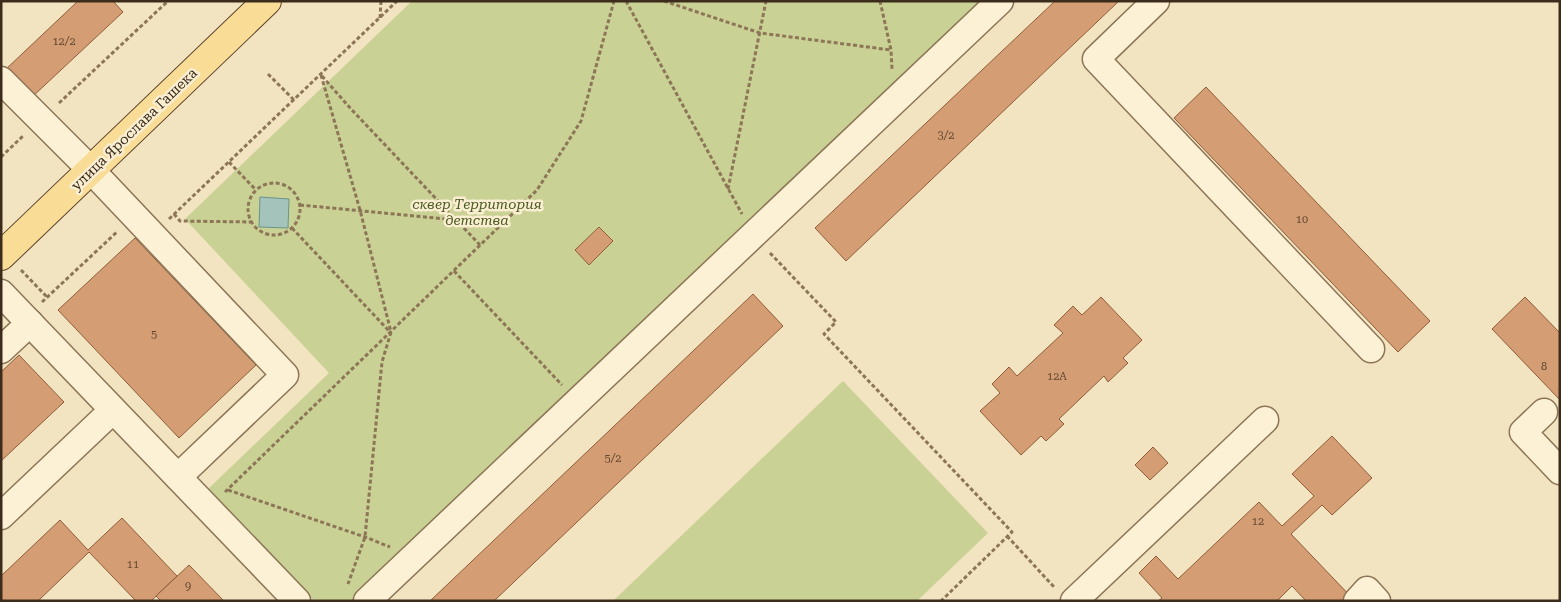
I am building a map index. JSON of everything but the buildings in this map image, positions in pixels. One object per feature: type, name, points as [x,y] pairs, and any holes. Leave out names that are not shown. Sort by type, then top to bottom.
[{"type":"main road","name":"улица Ярослава Гашека","points":[[3,254],[267,1]]},
{"type":"street","points":[[356,596],[413,557],[1000,1]]},
{"type":"street","points":[[1156,1],[1096,59],[1372,349]]},
{"type":"street","points":[[1,80],[153,234],[285,374],[178,477]]},
{"type":"street","points":[[1,293],[297,601]]},
{"type":"street","points":[[1,350],[28,320]]},
{"type":"street","points":[[1,516],[113,410]]},
{"type":"street","points":[[1544,412],[1523,432],[1560,470]]},
{"type":"street","points":[[1067,597],[1265,420]]},
{"type":"street","points":[[1357,601],[1367,590],[1377,601]]},
{"type":"path","points":[[1,157],[168,1]]},
{"type":"path","points":[[380,18],[381,1]]},
{"type":"path","points":[[153,234],[397,1]]},
{"type":"path","points":[[209,508],[536,190],[581,121],[614,1]]},
{"type":"path","points":[[626,1],[753,234],[836,322],[824,334],[1012,532],[941,601]]},
{"type":"path","points":[[664,1],[760,32],[891,50]]},
{"type":"path","points":[[728,189],[766,1]]},
{"type":"path","points":[[880,1],[891,50],[893,102]]},
{"type":"path","points":[[268,74],[294,100]]},
{"type":"path","points":[[321,74],[360,210],[391,332],[382,362],[365,537],[356,596]]},
{"type":"path","points":[[321,74],[351,109],[480,245]]},
{"type":"path","points":[[229,162],[256,190]]},
{"type":"path","points":[[275,183],[285,185],[293,191],[299,199],[300,205],[298,219],[292,228],[284,233],[274,235],[264,233],[255,227],[250,218],[248,208],[250,198],[256,190],[264,184],[275,183]]},
{"type":"path","points":[[300,205],[456,220]]},
{"type":"path","points":[[174,214],[180,221],[252,222]]},
{"type":"path","points":[[28,320],[47,297],[135,216]]},
{"type":"path","points":[[292,228],[391,332]]},
{"type":"path","points":[[3,254],[47,297]]},
{"type":"path","points":[[454,271],[577,401]]},
{"type":"path","points":[[228,490],[365,537],[413,557]]},
{"type":"path","points":[[1007,536],[1067,597]]},
{"type":"green space","name":"сквер Территория детства","points":[[412,1],[988,1],[354,601],[314,601],[208,489],[329,373],[185,219]]},
{"type":"green space","points":[[843,381],[988,533],[917,601],[613,601]]},
{"type":"water","points":[[260,197],[289,199],[288,228],[259,227]]}]
